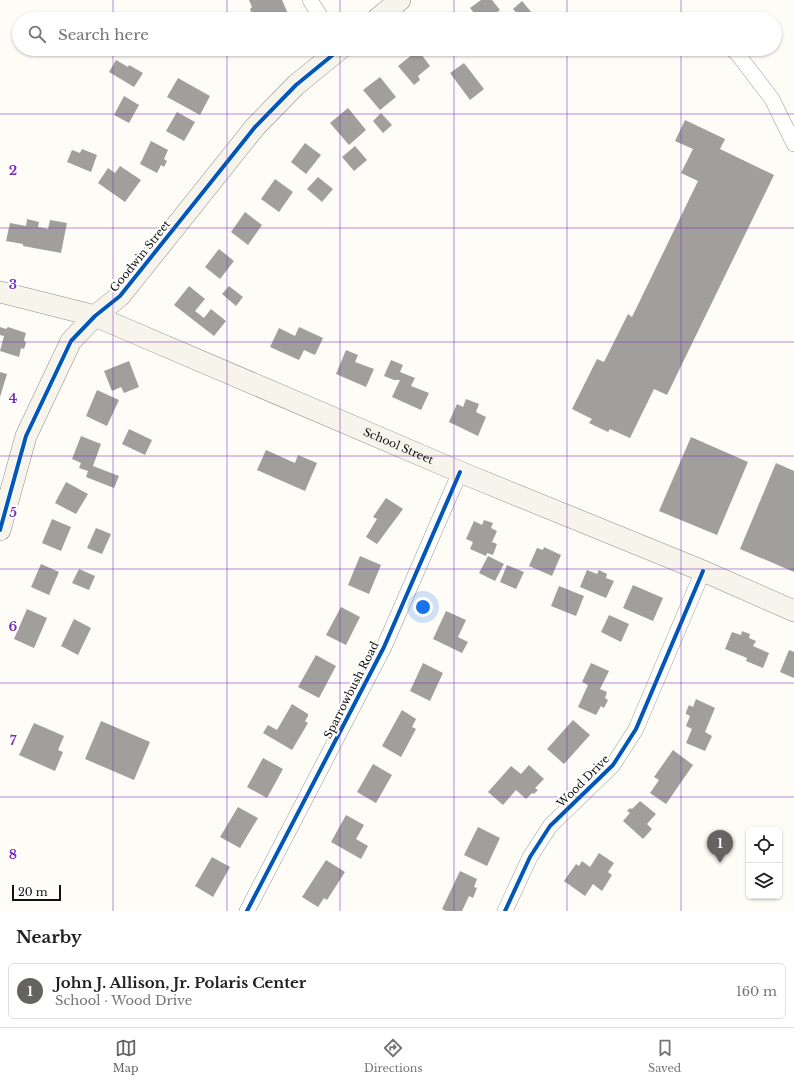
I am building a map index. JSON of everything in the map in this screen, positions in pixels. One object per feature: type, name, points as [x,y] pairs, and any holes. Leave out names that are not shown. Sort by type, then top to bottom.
[{"type":"main road","points":[[385,12],[400,0]]},
{"type":"main road","name":"Goodwin Street","points":[[0,530],[26,436],[71,341],[95,316],[120,296],[256,127],[296,85],[331,56]]},
{"type":"main road","name":"School Street","points":[[0,292],[95,316],[460,472],[703,571],[794,611]]},
{"type":"street","points":[[310,0],[318,12]]},
{"type":"street","points":[[739,56],[772,99],[794,144]]},
{"type":"street","name":"Sparrowbush Road","points":[[247,911],[384,647],[460,472]]},
{"type":"street","name":"Wood Drive","points":[[505,911],[530,857],[550,826],[613,766],[636,729],[703,571]]},
{"type":"building","points":[[249,0],[282,0],[287,12],[251,12],[250,9],[252,7]]},
{"type":"building","points":[[481,0],[492,0],[500,10],[497,12],[473,12],[470,8]]},
{"type":"building","points":[[522,1],[531,12],[516,12],[513,9]]},
{"type":"building","points":[[410,56],[422,56],[430,66],[418,76],[420,80],[414,85],[398,66]]},
{"type":"building","points":[[116,60],[143,73],[134,87],[109,72]]},
{"type":"building","points":[[464,63],[484,89],[470,100],[450,73]]},
{"type":"building","points":[[380,77],[396,97],[380,110],[363,90]]},
{"type":"building","points":[[178,78],[210,96],[200,115],[167,97]]},
{"type":"building","points":[[124,96],[139,105],[129,123],[114,115]]},
{"type":"building","points":[[348,108],[366,130],[349,145],[330,123]]},
{"type":"building","points":[[177,112],[195,122],[184,141],[166,131]]},
{"type":"building","points":[[381,113],[392,125],[383,133],[373,121]]},
{"type":"building","points":[[685,120],[725,139],[720,149],[774,175],[667,395],[654,389],[630,438],[610,429],[608,432],[589,423],[592,419],[572,409],[597,359],[604,362],[628,314],[632,317],[698,181],[681,173],[693,149],[675,141]]},
{"type":"building","points":[[151,141],[168,150],[164,159],[167,161],[164,167],[161,165],[157,173],[140,164]]},
{"type":"building","points":[[305,143],[321,155],[306,174],[291,162]]},
{"type":"building","points":[[355,146],[367,160],[354,171],[342,157]]},
{"type":"building","points":[[82,149],[97,155],[91,172],[67,162],[72,150],[80,153]]},
{"type":"building","points":[[120,166],[141,180],[125,202],[98,183],[108,168],[115,173]]},
{"type":"building","points":[[318,177],[333,189],[322,202],[307,189]]},
{"type":"building","points":[[275,179],[293,192],[279,212],[261,199]]},
{"type":"building","points":[[245,212],[262,225],[248,245],[231,232]]},
{"type":"building","points":[[27,219],[39,222],[38,227],[48,229],[50,220],[67,223],[61,253],[23,246],[23,244],[6,241],[10,223],[26,226]]},
{"type":"building","points":[[219,249],[234,261],[220,279],[205,267]]},
{"type":"building","points":[[189,286],[205,299],[195,311],[204,318],[211,309],[226,321],[214,336],[174,305]]},
{"type":"building","points":[[229,286],[243,297],[236,306],[222,294]]},
{"type":"building","points":[[0,327],[6,329],[8,327],[26,333],[24,340],[26,343],[24,349],[21,348],[19,357],[0,351],[4,336],[0,335]]},
{"type":"building","points":[[299,327],[323,338],[315,355],[304,350],[299,360],[270,347],[279,328],[295,336]]},
{"type":"building","points":[[346,350],[358,355],[355,362],[374,369],[366,387],[336,374]]},
{"type":"building","points":[[391,360],[403,365],[400,372],[415,378],[411,386],[429,393],[421,410],[392,397],[400,380],[394,380],[384,376]]},
{"type":"building","points":[[129,361],[139,387],[124,393],[121,387],[112,391],[104,371]]},
{"type":"building","points":[[0,372],[7,374],[0,397]]},
{"type":"building","points":[[97,390],[119,400],[107,426],[86,416]]},
{"type":"building","points":[[466,399],[479,404],[476,412],[486,417],[478,436],[449,422],[457,404],[463,407]]},
{"type":"building","points":[[129,429],[152,440],[145,455],[122,444]]},
{"type":"building","points":[[81,436],[101,444],[93,466],[119,476],[114,488],[86,477],[88,471],[79,468],[81,463],[72,459]]},
{"type":"building","points":[[691,437],[748,462],[717,535],[659,511]]},
{"type":"building","points":[[266,450],[295,463],[298,455],[317,463],[305,491],[257,470]]},
{"type":"building","points":[[776,463],[794,471],[794,572],[740,549]]},
{"type":"building","points":[[66,482],[88,494],[76,514],[55,503]]},
{"type":"building","points":[[386,498],[403,509],[377,544],[366,537],[377,519],[373,517]]},
{"type":"building","points":[[52,519],[71,527],[61,551],[42,543]]},
{"type":"building","points":[[484,520],[493,523],[491,528],[497,531],[492,542],[497,544],[493,555],[487,553],[486,556],[470,549],[473,542],[466,539],[474,521],[482,525]]},
{"type":"building","points":[[96,528],[111,534],[102,554],[87,548]]},
{"type":"building","points":[[544,547],[561,555],[552,576],[529,566],[537,548],[543,550]]},
{"type":"building","points":[[360,556],[381,565],[369,594],[348,585]]},
{"type":"building","points":[[488,556],[504,564],[495,581],[479,573]]},
{"type":"building","points":[[41,564],[59,572],[49,595],[31,587]]},
{"type":"building","points":[[507,565],[524,572],[516,589],[500,582]]},
{"type":"building","points":[[79,569],[95,576],[89,590],[72,583]]},
{"type":"building","points":[[587,570],[597,574],[599,570],[607,574],[606,578],[614,581],[606,598],[580,587]]},
{"type":"building","points":[[633,585],[663,598],[653,621],[623,608]]},
{"type":"building","points":[[559,586],[584,596],[576,616],[551,606]]},
{"type":"building","points":[[341,607],[360,617],[346,645],[326,635]]},
{"type":"building","points":[[27,609],[47,618],[34,648],[14,639]]},
{"type":"building","points":[[446,611],[466,620],[458,637],[468,642],[462,653],[433,639]]},
{"type":"building","points":[[609,615],[629,624],[621,642],[601,632]]},
{"type":"building","points":[[74,619],[91,628],[78,655],[61,646]]},
{"type":"building","points":[[742,631],[750,634],[749,638],[756,641],[753,646],[769,653],[763,668],[746,661],[747,658],[725,649],[732,632],[741,635]]},
{"type":"building","points":[[789,650],[794,652],[794,678],[780,672]]},
{"type":"building","points":[[316,655],[336,666],[319,698],[298,687]]},
{"type":"building","points":[[423,663],[443,673],[430,701],[410,691]]},
{"type":"building","points":[[591,663],[609,671],[600,689],[607,692],[605,698],[608,700],[604,708],[601,706],[596,715],[578,707],[588,685],[582,682]]},
{"type":"building","points":[[696,699],[715,708],[705,732],[712,736],[705,751],[686,743],[692,729],[686,726],[690,716],[686,714],[686,712],[689,705],[693,707]]},
{"type":"building","points":[[292,704],[308,714],[305,721],[308,723],[292,750],[263,733],[268,725],[277,730]]},
{"type":"building","points":[[402,710],[416,719],[412,727],[416,729],[401,757],[382,746]]},
{"type":"building","points":[[573,720],[590,735],[564,764],[547,749]]},
{"type":"building","points":[[101,721],[150,742],[134,780],[85,759]]},
{"type":"building","points":[[34,723],[64,736],[58,750],[63,752],[55,771],[19,755]]},
{"type":"building","points":[[673,750],[693,765],[666,804],[650,793],[659,780],[654,777]]},
{"type":"building","points":[[263,758],[283,769],[267,798],[247,787]]},
{"type":"building","points":[[373,764],[392,775],[376,803],[357,792]]},
{"type":"building","points":[[529,765],[544,779],[535,788],[538,790],[534,794],[532,793],[526,799],[516,790],[503,805],[488,792],[511,766],[521,774]]},
{"type":"building","points":[[640,801],[656,814],[647,824],[652,829],[643,839],[623,821],[630,813],[627,811],[630,808],[632,809]]},
{"type":"building","points":[[238,807],[258,818],[240,848],[220,837]]},
{"type":"building","points":[[346,815],[364,825],[356,839],[368,846],[361,859],[331,842]]},
{"type":"building","points":[[478,827],[500,838],[487,866],[464,855]]},
{"type":"building","points":[[599,853],[614,863],[608,872],[612,875],[602,891],[593,884],[585,896],[564,881],[576,864],[579,866],[582,861],[590,867]]},
{"type":"building","points":[[212,857],[230,867],[213,897],[195,886]]},
{"type":"building","points":[[326,860],[345,872],[327,900],[324,898],[318,907],[302,897]]},
{"type":"building","points":[[460,871],[477,879],[474,887],[477,888],[473,898],[469,896],[462,911],[446,911],[442,909]]},
{"type":"cycle path","points":[[0,530],[26,436],[71,341],[95,316],[120,296],[255,127],[296,85],[331,56]]},
{"type":"cycle path","points":[[247,911],[384,647],[460,472]]},
{"type":"cycle path","points":[[505,911],[530,857],[550,826],[613,765],[636,729],[703,571]]},
{"type":"place","name":"John J. Allison, Jr. Polaris Center","points":[[720,863]]}]
